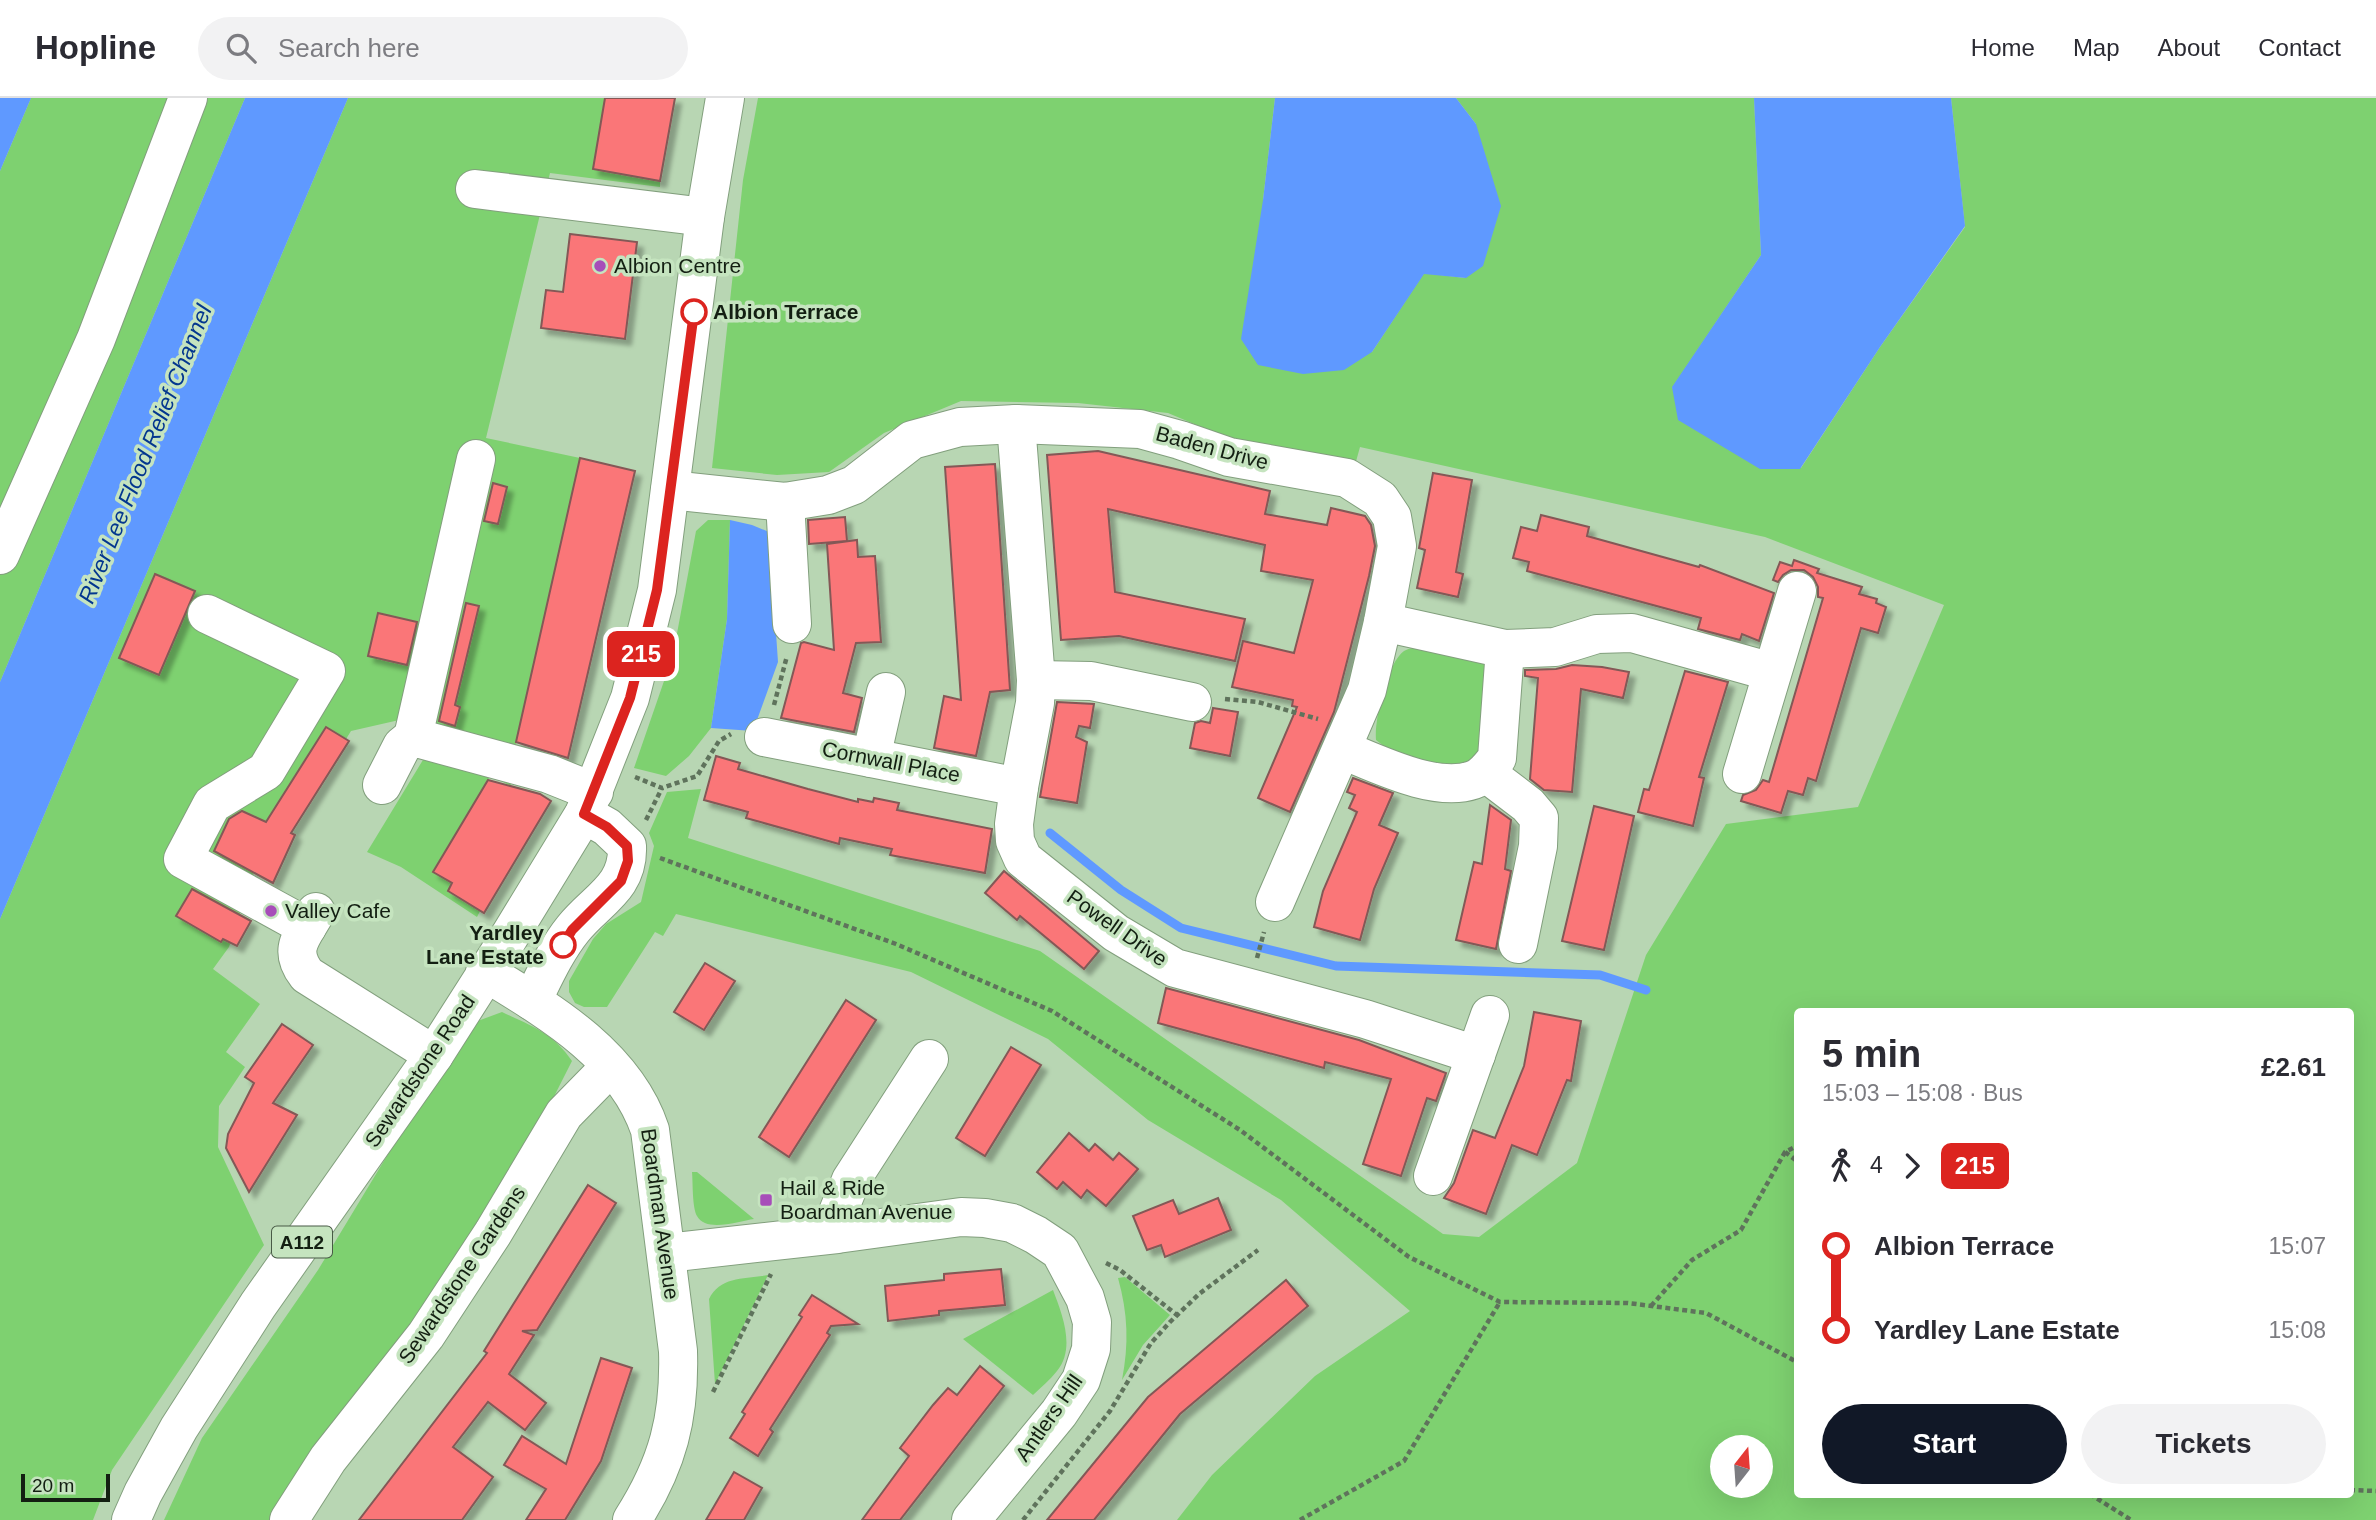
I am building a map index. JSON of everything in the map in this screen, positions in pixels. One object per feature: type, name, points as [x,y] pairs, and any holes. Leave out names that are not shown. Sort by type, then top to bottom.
[{"type":"street","points":[[0,555],[96,339],[188,98]]},
{"type":"street","name":"Sewardstone Road","points":[[131,1520],[178,1428],[258,1305],[434,1055],[501,950],[594,790],[630,698],[657,590],[705,217],[725,98]]},
{"type":"street","points":[[475,189],[705,217]]},
{"type":"street","name":"Baden Drive","points":[[670,490],[785,502],[828,495],[854,485],[912,440],[960,427],[1016,424],[1140,429],[1229,457],[1347,478],[1380,499],[1392,517],[1397,546],[1367,690],[1270,917]]},
{"type":"street","name":"Powell Drive","points":[[1016,424],[1036,680],[1035,703],[1014,824],[1015,841],[1023,859],[1116,933],[1175,968],[1365,1019],[1476,1055]]},
{"type":"street","points":[[382,785],[402,746],[413,737],[476,459]]},
{"type":"street","points":[[785,502],[792,624]]},
{"type":"street","points":[[1742,774],[1797,591]]},
{"type":"street","points":[[207,614],[326,671],[266,771],[212,804],[183,859],[311,919],[298,943],[296,956],[298,964],[307,975],[434,1055]]},
{"type":"street","points":[[1383,622],[1505,649],[1555,647],[1597,634],[1632,633],[1772,672]]},
{"type":"street","points":[[1343,750],[1396,772],[1444,783],[1472,780],[1486,773],[1497,758],[1505,649]]},
{"type":"street","points":[[1036,680],[1091,681],[1192,702]]},
{"type":"street","points":[[871,758],[886,692]]},
{"type":"street","points":[[413,737],[549,774],[594,790],[607,827],[627,846],[628,861],[621,881],[572,930],[532,1001]]},
{"type":"street","name":"Cornwall Place","points":[[764,737],[1019,787]]},
{"type":"street","points":[[1486,773],[1528,805],[1539,818],[1538,846],[1518,944]]},
{"type":"street","name":"Boardman Avenue","points":[[485,972],[575,1032],[611,1066],[628,1084],[642,1108],[650,1130],[667,1253],[678,1351],[679,1387],[665,1457],[652,1489],[632,1520]]},
{"type":"street","points":[[1433,1176],[1490,1015]]},
{"type":"street","points":[[837,1234],[838,1212],[851,1180],[929,1059]]},
{"type":"street","name":"Sewardstone Gardens","points":[[289,1520],[328,1459],[426,1335],[493,1233],[564,1114],[611,1066]]},
{"type":"street","name":"Antlers Hill","points":[[667,1253],[961,1217],[1012,1223],[1060,1251],[1085,1298],[1092,1322],[1091,1349],[1081,1380],[1059,1413],[971,1520]]},
{"type":"path","points":[[594,790],[662,788],[697,776],[719,741],[736,732],[764,737],[786,668],[792,624]]},
{"type":"path","points":[[1258,702],[1285,709]]},
{"type":"path","points":[[627,846],[896,944],[1052,1011],[1240,1130],[1409,1257],[1500,1302],[1628,1303],[1706,1313],[1794,1360]]},
{"type":"path","points":[[1256,962],[1270,917]]},
{"type":"path","points":[[1651,1306],[1692,1260],[1741,1230],[1785,1153],[1794,1148]]},
{"type":"path","points":[[1785,1153],[1794,1159]]},
{"type":"path","points":[[1023,1520],[1110,1411],[1151,1343],[1199,1294],[1258,1250]]},
{"type":"path","points":[[1105,1263],[1120,1270],[1177,1315]]},
{"type":"path","points":[[711,1396],[773,1271]]},
{"type":"path","points":[[1300,1520],[1404,1461],[1500,1302]]},
{"type":"path","points":[[2354,1490],[2376,1491]]},
{"type":"path","points":[[2096,1498],[2131,1520]]},
{"type":"green space","points":[[31,98],[245,98],[0,682],[0,171]]},
{"type":"green space","points":[[348,98],[605,98],[593,169],[660,181],[660,187],[550,173],[486,438],[580,458],[514,754],[408,718],[351,731],[295,822],[273,815],[229,947],[213,969],[260,1004],[226,1052],[245,1067],[219,1106],[218,1147],[264,1245],[112,1470],[93,1520],[0,1520],[0,919]]},
{"type":"green space","points":[[758,98],[1275,98],[1263,200],[1372,352],[1424,273],[1465,278],[1476,124],[1456,98],[1754,98],[1761,255],[1672,388],[1801,468],[1880,347],[1965,227],[1951,98],[2376,98],[2376,1520],[1177,1520],[1212,1475],[1315,1376],[1410,1311],[1281,1200],[1148,1120],[1048,1039],[911,972],[676,914],[663,936],[655,932],[607,1007],[584,1007],[575,1003],[569,992],[569,981],[593,939],[606,924],[641,902],[654,846],[649,833],[667,792],[701,789],[688,838],[1040,951],[1443,1234],[1479,1237],[1577,1163],[1646,955],[1726,824],[1858,807],[1944,605],[1765,537],[1360,447],[1355,465],[1237,442],[1168,413],[1078,403],[961,401],[884,433],[829,472],[777,475],[712,468],[743,180]]},
{"type":"green space","points":[[708,520],[730,520],[727,619],[711,728],[689,756],[666,776],[634,768],[673,655],[696,531]]},
{"type":"green space","points":[[1425,645],[1486,660],[1482,762],[1444,770],[1385,747],[1376,740],[1379,707],[1392,667],[1404,651]]},
{"type":"green space","points":[[429,750],[514,779],[510,786],[491,775],[433,871],[452,883],[448,892],[480,911],[477,917],[401,867],[367,852]]},
{"type":"green space","points":[[502,1012],[549,1037],[572,1061],[497,1209],[408,1335],[313,1447],[270,1520],[164,1520],[202,1438],[318,1270],[451,1050],[475,1022]]},
{"type":"green space","points":[[692,1172],[697,1172],[754,1219],[723,1225],[701,1221],[694,1207]]},
{"type":"green space","points":[[768,1275],[715,1384],[709,1299],[726,1282]]},
{"type":"green space","points":[[1125,1277],[1170,1315],[1143,1345],[1122,1380],[1126,1329],[1118,1278]]},
{"type":"green space","points":[[1053,1290],[1066,1331],[1066,1352],[1057,1371],[1033,1395],[963,1339]]},
{"type":"water","points":[[0,98],[31,98],[0,171]]},
{"type":"water","name":"River Lee Flood Relief Channel","points":[[245,98],[348,98],[0,919],[0,682]]},
{"type":"water","points":[[1275,98],[1456,98],[1476,124],[1501,206],[1483,266],[1466,278],[1424,274],[1372,352],[1344,370],[1303,374],[1258,365],[1241,339],[1263,200]]},
{"type":"water","points":[[1754,98],[1951,98],[1965,226],[1880,347],[1800,469],[1760,469],[1678,420],[1672,387],[1761,255]]},
{"type":"water","points":[[730,520],[769,532],[778,662],[753,731],[711,728],[727,619]]},
{"type":"building","points":[[605,98],[675,98],[660,181],[593,169]]},
{"type":"building","name":"Albion Centre","points":[[570,234],[637,242],[625,339],[541,328],[546,290],[563,292]]},
{"type":"building","points":[[1098,451],[1270,491],[1265,514],[1327,525],[1331,508],[1365,516],[1371,525],[1375,546],[1334,712],[1290,812],[1258,798],[1297,707],[1292,706],[1293,700],[1232,687],[1243,641],[1294,653],[1313,580],[1261,571],[1265,545],[1108,509],[1115,592],[1245,619],[1235,661],[1119,636],[1061,640],[1047,455]]},
{"type":"building","points":[[580,458],[635,471],[568,758],[516,742]]},
{"type":"building","points":[[995,464],[1010,690],[990,692],[976,756],[934,748],[944,696],[961,700],[945,467]]},
{"type":"building","points":[[1433,473],[1472,480],[1456,572],[1463,574],[1458,597],[1417,588],[1425,550],[1419,548]]},
{"type":"building","points":[[493,483],[507,487],[498,524],[484,521]]},
{"type":"building","points":[[1541,515],[1589,527],[1587,536],[1699,567],[1700,565],[1774,593],[1759,641],[1742,634],[1740,640],[1698,629],[1701,618],[1527,571],[1529,562],[1513,558],[1521,527],[1537,531]]},
{"type":"building","points":[[845,517],[847,541],[809,544],[808,520]]},
{"type":"building","points":[[857,540],[858,557],[875,556],[881,642],[856,643],[843,693],[862,698],[854,732],[781,718],[801,643],[834,650],[827,544]]},
{"type":"building","points":[[1794,560],[1819,569],[1817,573],[1862,587],[1859,594],[1877,599],[1876,603],[1886,607],[1878,633],[1861,628],[1816,781],[1808,778],[1803,795],[1788,791],[1781,813],[1741,801],[1743,795],[1756,790],[1763,780],[1769,782],[1823,598],[1818,597],[1818,587],[1813,577],[1804,570],[1791,570],[1778,582],[1773,580],[1780,562],[1792,566]]},
{"type":"building","points":[[155,574],[195,591],[159,675],[119,658]]},
{"type":"building","points":[[466,603],[479,606],[455,705],[460,707],[455,726],[439,721]]},
{"type":"building","points":[[378,613],[417,622],[407,665],[368,656]]},
{"type":"building","points":[[1572,665],[1629,672],[1623,698],[1581,689],[1572,792],[1544,790],[1530,779],[1538,678],[1525,676],[1525,670],[1556,669]]},
{"type":"building","points":[[1685,671],[1728,682],[1699,777],[1704,778],[1693,826],[1638,812],[1644,789],[1649,790]]},
{"type":"building","points":[[1057,702],[1094,704],[1090,728],[1079,726],[1076,737],[1087,742],[1077,803],[1040,797]]},
{"type":"building","points":[[1213,708],[1238,712],[1230,756],[1190,748],[1195,723],[1210,723]]},
{"type":"building","points":[[326,727],[349,741],[291,833],[295,835],[273,883],[214,851],[229,819],[242,811],[266,822]]},
{"type":"building","points":[[716,756],[740,763],[738,769],[808,789],[858,802],[858,799],[873,802],[874,798],[899,803],[897,810],[992,829],[985,873],[890,855],[892,849],[840,838],[839,844],[746,818],[748,812],[704,800]]},
{"type":"building","points":[[1353,778],[1393,793],[1379,825],[1398,833],[1374,889],[1360,940],[1314,927],[1323,891],[1357,812],[1349,808],[1355,795],[1347,792]]},
{"type":"building","points":[[488,780],[540,794],[551,801],[484,913],[448,891],[452,883],[433,872]]},
{"type":"building","points":[[1490,805],[1511,820],[1505,869],[1511,871],[1496,949],[1456,940],[1474,862],[1482,864]]},
{"type":"building","points":[[1594,806],[1634,816],[1604,950],[1562,941]]},
{"type":"building","points":[[1004,871],[1099,951],[1084,969],[1020,916],[1017,920],[985,893]]},
{"type":"building","points":[[192,889],[251,921],[237,946],[223,939],[221,942],[176,916]]},
{"type":"building","points":[[705,963],[735,981],[704,1030],[674,1012]]},
{"type":"building","points":[[1166,988],[1359,1040],[1446,1073],[1436,1101],[1427,1098],[1401,1176],[1363,1164],[1391,1079],[1325,1062],[1324,1068],[1158,1023]]},
{"type":"building","points":[[846,1000],[876,1020],[789,1157],[759,1137]]},
{"type":"building","points":[[1534,1012],[1581,1021],[1571,1081],[1567,1080],[1537,1155],[1512,1145],[1486,1214],[1444,1198],[1454,1183],[1473,1130],[1495,1138],[1524,1066]]},
{"type":"building","points":[[282,1024],[313,1045],[273,1103],[297,1115],[249,1192],[226,1148],[228,1134],[254,1083],[245,1077]]},
{"type":"building","points":[[1011,1047],[1041,1065],[985,1156],[956,1138]]},
{"type":"building","points":[[1069,1133],[1089,1151],[1095,1144],[1113,1160],[1119,1153],[1138,1169],[1106,1206],[1087,1190],[1081,1198],[1063,1182],[1057,1189],[1037,1172]]},
{"type":"building","points":[[588,1185],[616,1203],[537,1330],[522,1331],[534,1335],[509,1374],[546,1403],[525,1430],[488,1402],[453,1447],[493,1477],[462,1520],[359,1520],[487,1353],[484,1351]]},
{"type":"building","points":[[1218,1198],[1231,1230],[1165,1257],[1161,1245],[1147,1250],[1133,1216],[1173,1200],[1179,1214]]},
{"type":"building","points":[[1001,1269],[1005,1305],[939,1311],[939,1315],[888,1321],[885,1286],[944,1280],[944,1274]]},
{"type":"building","points":[[1286,1280],[1308,1306],[1180,1414],[1094,1520],[1047,1520],[1148,1397]]},
{"type":"building","points":[[812,1295],[858,1324],[831,1326],[827,1333],[830,1335],[770,1429],[773,1432],[758,1456],[730,1438],[745,1414],[742,1412],[802,1317],[799,1315]]},
{"type":"building","points":[[601,1358],[632,1368],[601,1461],[565,1520],[526,1520],[546,1489],[504,1465],[522,1436],[566,1464]]},
{"type":"building","points":[[980,1366],[1004,1386],[900,1520],[862,1520],[909,1456],[900,1448],[948,1388],[957,1395]]},
{"type":"building","points":[[734,1472],[762,1488],[744,1520],[706,1520]]},
{"type":"waterway","points":[[1050,833],[1121,890],[1181,928],[1336,966],[1600,975],[1646,990]]},
{"type":"bus line","name":"215","points":[[563,945],[572,930],[621,881],[628,861],[627,846],[607,827],[584,814],[630,698],[657,590],[694,312]]},
{"type":"place","name":"Albion Centre","points":[[600,266]]},
{"type":"place","name":"Albion Terrace","points":[[694,312]]},
{"type":"place","name":"Valley Cafe","points":[[271,911]]},
{"type":"place","name":"Yardley Lane Estate","points":[[563,945]]},
{"type":"place","name":"Hail & Ride Boardman Avenue","points":[[766,1200]]}]
